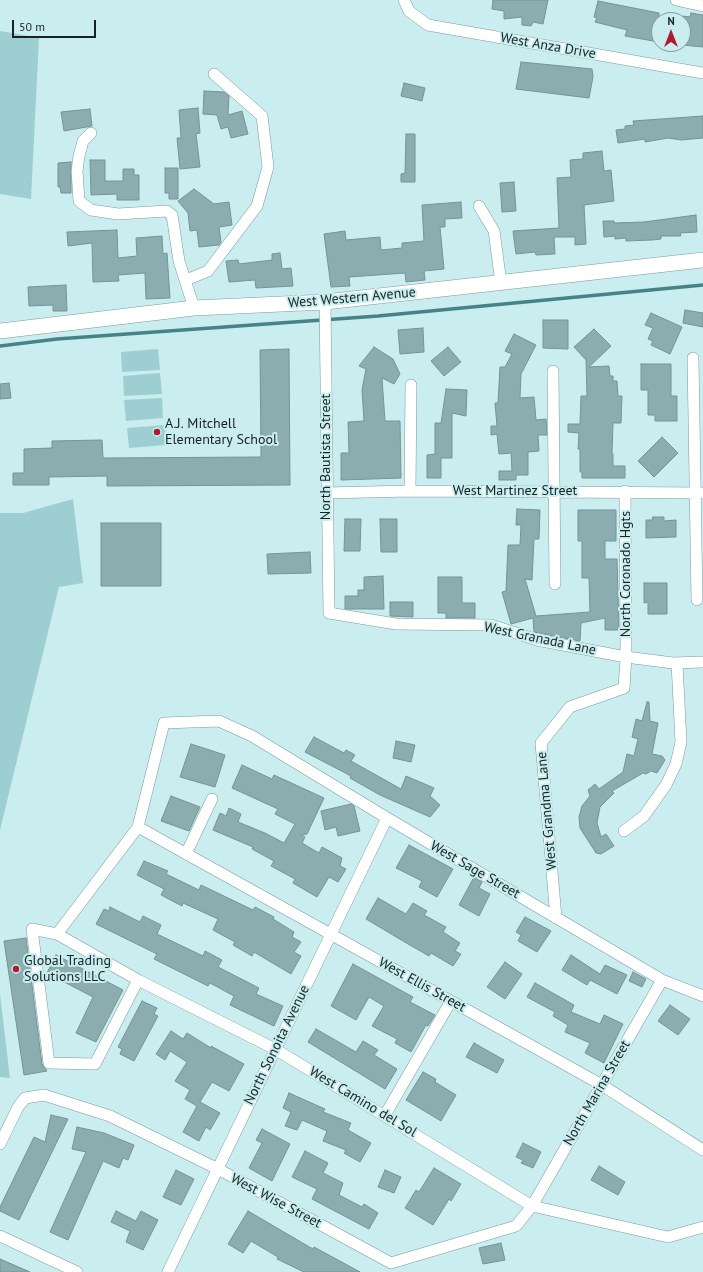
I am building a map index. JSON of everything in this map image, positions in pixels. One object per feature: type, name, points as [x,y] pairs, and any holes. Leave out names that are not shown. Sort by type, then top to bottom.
[{"type":"street","name":"West Anza Drive","points":[[404,0],[409,10],[428,25],[703,73]]},
{"type":"street","points":[[676,0],[703,6]]},
{"type":"street","points":[[186,280],[208,271],[257,206],[268,167],[262,116],[214,74]]},
{"type":"street","points":[[91,133],[83,141],[79,156],[77,171],[79,201],[91,210],[118,214],[167,211],[172,215],[179,261],[194,308]]},
{"type":"street","points":[[480,206],[494,231],[501,283]]},
{"type":"street","name":"West Western Avenue","points":[[0,331],[194,308],[325,302],[703,260]]},
{"type":"street","name":"North Bautista Street","points":[[325,302],[326,494],[329,613]]},
{"type":"street","points":[[694,358],[699,493],[698,600]]},
{"type":"street","points":[[553,371],[555,584]]},
{"type":"street","points":[[410,491],[411,385]]},
{"type":"street","name":"West Martinez Street","points":[[326,494],[410,491],[625,491],[699,493]]},
{"type":"street","name":"North Coronado Hgts","points":[[625,491],[626,657]]},
{"type":"street","name":"West Granada Lane","points":[[329,613],[396,624],[491,625],[537,640],[626,657],[677,663],[703,662]]},
{"type":"street","name":"West Grandma Lane","points":[[556,918],[541,743],[570,707],[624,688],[626,657]]},
{"type":"street","points":[[624,830],[644,816],[666,784],[676,764],[681,742],[677,663]]},
{"type":"street","name":"West Sage Street","points":[[138,827],[164,723],[219,721],[252,736],[386,818],[662,980],[703,996]]},
{"type":"street","points":[[186,854],[212,799]]},
{"type":"street","name":"North Sonoita Avenue","points":[[168,1272],[386,818]]},
{"type":"street","points":[[57,934],[138,827]]},
{"type":"street","name":"West Ellis Street","points":[[138,827],[602,1084],[703,1150]]},
{"type":"street","name":"West Camino del Sol","points":[[138,980],[95,1064],[49,1063],[32,929],[57,934],[138,980],[276,1049],[532,1206],[668,1237],[703,1227]]},
{"type":"street","name":"North Marina Street","points":[[532,1206],[662,980]]},
{"type":"street","points":[[385,1115],[451,1001]]},
{"type":"street","name":"West Wise Street","points":[[0,1144],[18,1107],[25,1098],[44,1095],[110,1116],[218,1169],[391,1263],[516,1226],[532,1206]]},
{"type":"street","points":[[0,1236],[56,1267],[77,1272]]},
{"type":"shaded area","points":[[0,31],[39,38],[31,199],[0,194]]},
{"type":"shaded area","points":[[158,349],[160,370],[122,372],[121,352]]},
{"type":"shaded area","points":[[160,373],[162,394],[124,396],[123,376]]},
{"type":"shaded area","points":[[162,398],[163,418],[126,421],[124,400]]},
{"type":"shaded area","points":[[165,425],[166,445],[129,448],[127,428]]},
{"type":"shaded area","points":[[73,499],[83,583],[59,587],[0,830],[0,513],[23,513]]},
{"type":"shaded area","points":[[0,994],[10,1078],[0,1077]]},
{"type":"building","points":[[493,0],[548,0],[543,24],[533,22],[531,26],[522,25],[522,17],[504,19],[504,11],[492,9]]},
{"type":"building","points":[[598,1],[654,12],[651,12],[651,41],[625,36],[627,30],[595,22],[597,18],[594,17]]},
{"type":"building","points":[[691,13],[703,15],[703,47],[691,46]]},
{"type":"building","points":[[521,62],[592,69],[593,77],[589,98],[516,89]]},
{"type":"building","points":[[404,83],[425,88],[422,101],[401,96]]},
{"type":"building","points":[[204,91],[224,92],[229,96],[228,115],[242,111],[248,134],[231,138],[228,127],[221,129],[217,115],[203,114]]},
{"type":"building","points":[[198,108],[200,133],[196,134],[200,167],[180,169],[177,138],[181,138],[179,110]]},
{"type":"building","points":[[90,109],[92,126],[64,131],[61,112]]},
{"type":"building","points":[[703,116],[703,138],[681,140],[668,138],[645,142],[645,139],[618,143],[616,130],[625,129],[625,126],[634,125],[633,121]]},
{"type":"building","points":[[406,134],[415,134],[415,182],[401,182],[401,174],[405,173]]},
{"type":"building","points":[[602,151],[604,171],[611,170],[614,201],[584,205],[586,244],[575,245],[575,237],[554,237],[555,254],[536,255],[535,252],[516,254],[513,231],[559,228],[557,178],[571,177],[570,160],[583,159],[583,153]]},
{"type":"building","points":[[90,160],[105,160],[105,181],[123,181],[123,169],[134,169],[134,175],[139,175],[139,200],[117,200],[117,194],[91,195]]},
{"type":"building","points":[[71,162],[71,193],[61,193],[60,187],[58,187],[58,163]]},
{"type":"building","points":[[165,168],[178,168],[178,199],[169,199],[169,193],[165,193]]},
{"type":"building","points":[[514,182],[516,211],[502,212],[500,183]]},
{"type":"building","points":[[194,189],[214,204],[229,202],[232,225],[219,227],[221,242],[219,245],[199,247],[197,230],[190,231],[188,213],[178,201]]},
{"type":"building","points":[[461,202],[462,218],[445,219],[445,227],[440,227],[444,269],[424,271],[425,280],[406,282],[405,273],[349,277],[350,286],[331,287],[324,234],[345,231],[346,240],[380,237],[381,250],[402,248],[402,243],[424,241],[422,205]]},
{"type":"building","points":[[696,215],[697,232],[680,233],[681,236],[661,236],[661,239],[626,241],[626,238],[615,239],[615,236],[604,237],[603,221],[614,221],[614,223],[644,222]]},
{"type":"building","points":[[117,230],[118,258],[137,256],[136,238],[162,236],[163,254],[167,253],[170,298],[146,299],[145,273],[118,275],[119,281],[93,282],[92,243],[68,246],[67,232]]},
{"type":"building","points":[[280,253],[282,269],[291,268],[293,286],[256,288],[255,280],[229,282],[226,261],[238,260],[239,264],[272,260],[272,254]]},
{"type":"building","points":[[66,285],[67,311],[53,311],[53,305],[29,306],[28,287]]},
{"type":"building","points":[[685,310],[703,313],[703,327],[683,323]]},
{"type":"building","points":[[651,313],[682,327],[670,354],[651,345],[653,341],[648,339],[653,328],[645,325]]},
{"type":"building","points":[[543,320],[568,320],[568,349],[543,348]]},
{"type":"building","points":[[423,328],[424,352],[400,354],[398,330]]},
{"type":"building","points":[[594,329],[611,346],[589,367],[609,366],[610,376],[613,376],[613,381],[617,381],[618,396],[622,396],[621,423],[613,423],[612,454],[613,466],[625,466],[625,478],[582,478],[582,472],[580,472],[580,449],[578,449],[579,433],[568,432],[568,424],[580,424],[581,396],[587,396],[586,360],[574,347]]},
{"type":"building","points":[[514,334],[536,345],[521,374],[520,398],[534,397],[536,420],[546,419],[547,435],[538,435],[539,451],[528,452],[528,475],[516,475],[516,480],[499,480],[499,471],[512,471],[511,453],[499,454],[497,434],[491,435],[491,426],[497,426],[495,403],[498,403],[500,367],[505,367],[512,354],[505,351]]},
{"type":"building","points":[[374,347],[393,359],[400,374],[394,384],[382,378],[385,421],[400,421],[401,478],[341,480],[341,453],[349,453],[348,422],[364,421],[362,390],[366,369],[359,366]]},
{"type":"building","points":[[448,347],[461,362],[444,376],[431,361]]},
{"type":"building","points":[[289,349],[290,485],[107,486],[107,476],[49,477],[49,485],[13,485],[13,473],[24,473],[24,449],[52,448],[52,441],[102,440],[103,458],[261,457],[260,350]]},
{"type":"building","points":[[641,364],[671,364],[671,396],[677,396],[677,421],[655,421],[655,415],[648,415],[648,390],[641,390]]},
{"type":"building","points":[[9,383],[11,398],[0,399],[0,384]]},
{"type":"building","points":[[446,389],[467,390],[466,416],[452,413],[452,458],[441,458],[441,478],[427,478],[427,455],[435,454],[435,423],[441,423]]},
{"type":"building","points":[[662,437],[678,453],[654,477],[638,461]]},
{"type":"building","points":[[517,509],[540,510],[539,539],[534,539],[532,580],[525,579],[536,616],[590,612],[589,578],[582,578],[582,541],[578,541],[578,510],[616,510],[616,541],[605,541],[605,559],[617,559],[619,630],[605,630],[605,618],[581,623],[580,641],[534,632],[533,618],[511,624],[502,592],[506,591],[508,545],[520,545],[521,525],[516,525]]},
{"type":"building","points":[[653,517],[664,517],[664,521],[676,520],[676,537],[646,538],[646,520],[652,520]]},
{"type":"building","points":[[345,519],[361,519],[360,551],[344,551]]},
{"type":"building","points":[[380,519],[397,519],[397,552],[381,552]]},
{"type":"building","points":[[101,523],[161,523],[161,586],[101,586]]},
{"type":"building","points":[[310,552],[311,573],[268,574],[267,554]]},
{"type":"building","points":[[383,576],[384,609],[345,609],[345,596],[358,596],[358,590],[364,590],[364,577]]},
{"type":"building","points":[[438,577],[462,577],[462,603],[475,603],[475,618],[446,618],[446,613],[438,613]]},
{"type":"building","points":[[644,583],[667,583],[667,614],[648,614],[648,602],[644,603]]},
{"type":"building","points":[[390,602],[413,602],[413,617],[390,616]]},
{"type":"building","points":[[647,702],[649,702],[650,721],[658,723],[652,754],[662,756],[665,760],[657,773],[651,771],[646,774],[643,773],[612,791],[614,793],[600,807],[597,823],[601,837],[606,834],[614,846],[601,854],[596,853],[580,828],[579,817],[582,806],[590,796],[588,790],[595,784],[599,789],[623,772],[627,754],[634,756],[638,739],[632,737],[636,719],[642,721]]},
{"type":"building","points":[[314,737],[344,753],[346,750],[355,755],[351,761],[401,789],[406,776],[434,788],[430,796],[440,805],[430,817],[380,795],[350,778],[351,776],[305,752]]},
{"type":"building","points":[[396,741],[415,745],[411,762],[393,758]]},
{"type":"building","points":[[191,744],[225,755],[215,787],[180,777]]},
{"type":"building","points":[[242,765],[272,779],[274,775],[324,798],[307,834],[301,835],[305,837],[302,843],[319,853],[322,847],[342,858],[340,866],[346,869],[338,882],[329,877],[317,897],[293,883],[295,879],[271,866],[274,861],[252,849],[253,847],[213,830],[220,813],[226,816],[229,808],[241,814],[238,822],[265,833],[284,843],[295,824],[275,814],[278,809],[232,788]]},
{"type":"building","points":[[171,796],[200,807],[189,831],[161,821]]},
{"type":"building","points":[[351,804],[354,806],[360,831],[338,836],[336,827],[325,830],[321,811]]},
{"type":"building","points":[[409,845],[453,869],[437,897],[419,887],[422,881],[396,868]]},
{"type":"building","points":[[144,861],[168,871],[166,874],[199,890],[201,885],[253,910],[255,907],[274,917],[273,919],[294,932],[292,937],[301,942],[294,952],[301,956],[291,974],[254,952],[252,956],[233,945],[235,942],[213,930],[218,919],[183,903],[182,906],[161,895],[164,889],[137,875]]},
{"type":"building","points":[[474,877],[482,882],[479,888],[490,894],[479,916],[459,905]]},
{"type":"building","points":[[378,898],[406,914],[413,903],[427,911],[424,915],[446,927],[443,932],[460,943],[455,951],[461,954],[453,966],[431,953],[429,956],[366,919]]},
{"type":"building","points":[[110,907],[140,922],[143,916],[161,925],[157,934],[203,956],[205,951],[222,960],[218,967],[259,988],[256,994],[283,1006],[274,1026],[230,1005],[234,996],[210,983],[208,986],[154,959],[157,954],[96,924],[104,909],[109,911]]},
{"type":"building","points":[[525,917],[551,931],[537,952],[518,941],[521,935],[516,932]]},
{"type":"building","points":[[26,938],[42,1064],[47,1071],[24,1075],[4,941]]},
{"type":"building","points":[[56,955],[123,990],[96,1042],[76,1033],[93,997],[47,973]]},
{"type":"building","points":[[571,955],[600,974],[605,965],[627,975],[617,994],[590,980],[587,985],[562,970]]},
{"type":"building","points":[[505,962],[522,974],[505,999],[487,987]]},
{"type":"building","points":[[353,964],[413,997],[410,1002],[435,1015],[428,1026],[426,1025],[411,1052],[395,1043],[397,1039],[372,1026],[384,1006],[369,997],[356,1020],[331,1006]]},
{"type":"building","points":[[633,972],[646,979],[642,987],[629,981]]},
{"type":"building","points":[[535,983],[574,1005],[571,1012],[600,1024],[604,1015],[623,1024],[604,1063],[585,1053],[590,1043],[565,1032],[568,1025],[553,1016],[555,1012],[527,997]]},
{"type":"building","points":[[142,1001],[157,1008],[154,1014],[158,1016],[134,1061],[120,1054],[122,1049],[118,1047]]},
{"type":"building","points":[[670,1005],[690,1019],[678,1035],[658,1021]]},
{"type":"building","points":[[316,1029],[356,1052],[363,1041],[378,1050],[374,1055],[397,1069],[385,1089],[308,1042]]},
{"type":"building","points":[[171,1031],[183,1039],[187,1033],[211,1048],[211,1046],[244,1064],[229,1091],[212,1082],[200,1102],[220,1113],[210,1130],[206,1127],[199,1141],[183,1132],[197,1106],[185,1099],[190,1090],[175,1081],[187,1062],[170,1051],[165,1060],[156,1054]]},
{"type":"building","points":[[474,1043],[504,1060],[497,1073],[466,1057]]},
{"type":"building","points":[[423,1072],[436,1079],[435,1082],[456,1095],[441,1121],[406,1100]]},
{"type":"building","points":[[289,1093],[325,1109],[323,1112],[351,1123],[348,1130],[371,1143],[360,1162],[344,1153],[346,1150],[323,1141],[327,1131],[302,1120],[297,1130],[285,1126],[291,1112],[283,1108]]},
{"type":"building","points":[[51,1115],[68,1119],[19,1220],[0,1211],[0,1207],[34,1137],[45,1142]]},
{"type":"building","points":[[77,1127],[104,1133],[134,1145],[128,1160],[123,1158],[119,1168],[103,1161],[68,1240],[50,1232],[86,1152],[72,1149]]},
{"type":"building","points":[[262,1129],[290,1144],[272,1181],[249,1168],[262,1143],[256,1140]]},
{"type":"building","points":[[523,1143],[541,1152],[533,1168],[521,1163],[523,1160],[516,1157]]},
{"type":"building","points":[[305,1151],[328,1163],[323,1173],[343,1183],[339,1195],[362,1207],[364,1204],[378,1213],[369,1229],[312,1199],[317,1189],[292,1177]]},
{"type":"building","points":[[599,1166],[625,1182],[618,1195],[591,1180]]},
{"type":"building","points":[[434,1168],[461,1184],[451,1201],[449,1199],[433,1225],[405,1208],[416,1190],[419,1192]]},
{"type":"building","points":[[176,1170],[194,1179],[181,1205],[163,1197]]},
{"type":"building","points":[[385,1170],[401,1177],[394,1193],[378,1187]]},
{"type":"building","points":[[116,1211],[136,1221],[141,1211],[158,1220],[143,1250],[126,1242],[130,1231],[111,1222]]},
{"type":"building","points":[[248,1211],[313,1249],[314,1247],[360,1272],[304,1272],[277,1259],[278,1257],[251,1241],[243,1253],[228,1244]]},
{"type":"building","points":[[501,1243],[505,1260],[483,1264],[479,1248]]},
{"type":"building","points":[[0,1259],[30,1272],[0,1272]]},
{"type":"waterway","points":[[0,346],[57,339],[378,316],[703,285]]},
{"type":"place","name":"A.J. Mitchell Elementary School","points":[[157,432]]},
{"type":"place","name":"Global Trading Solutions LLC","points":[[16,969]]}]
